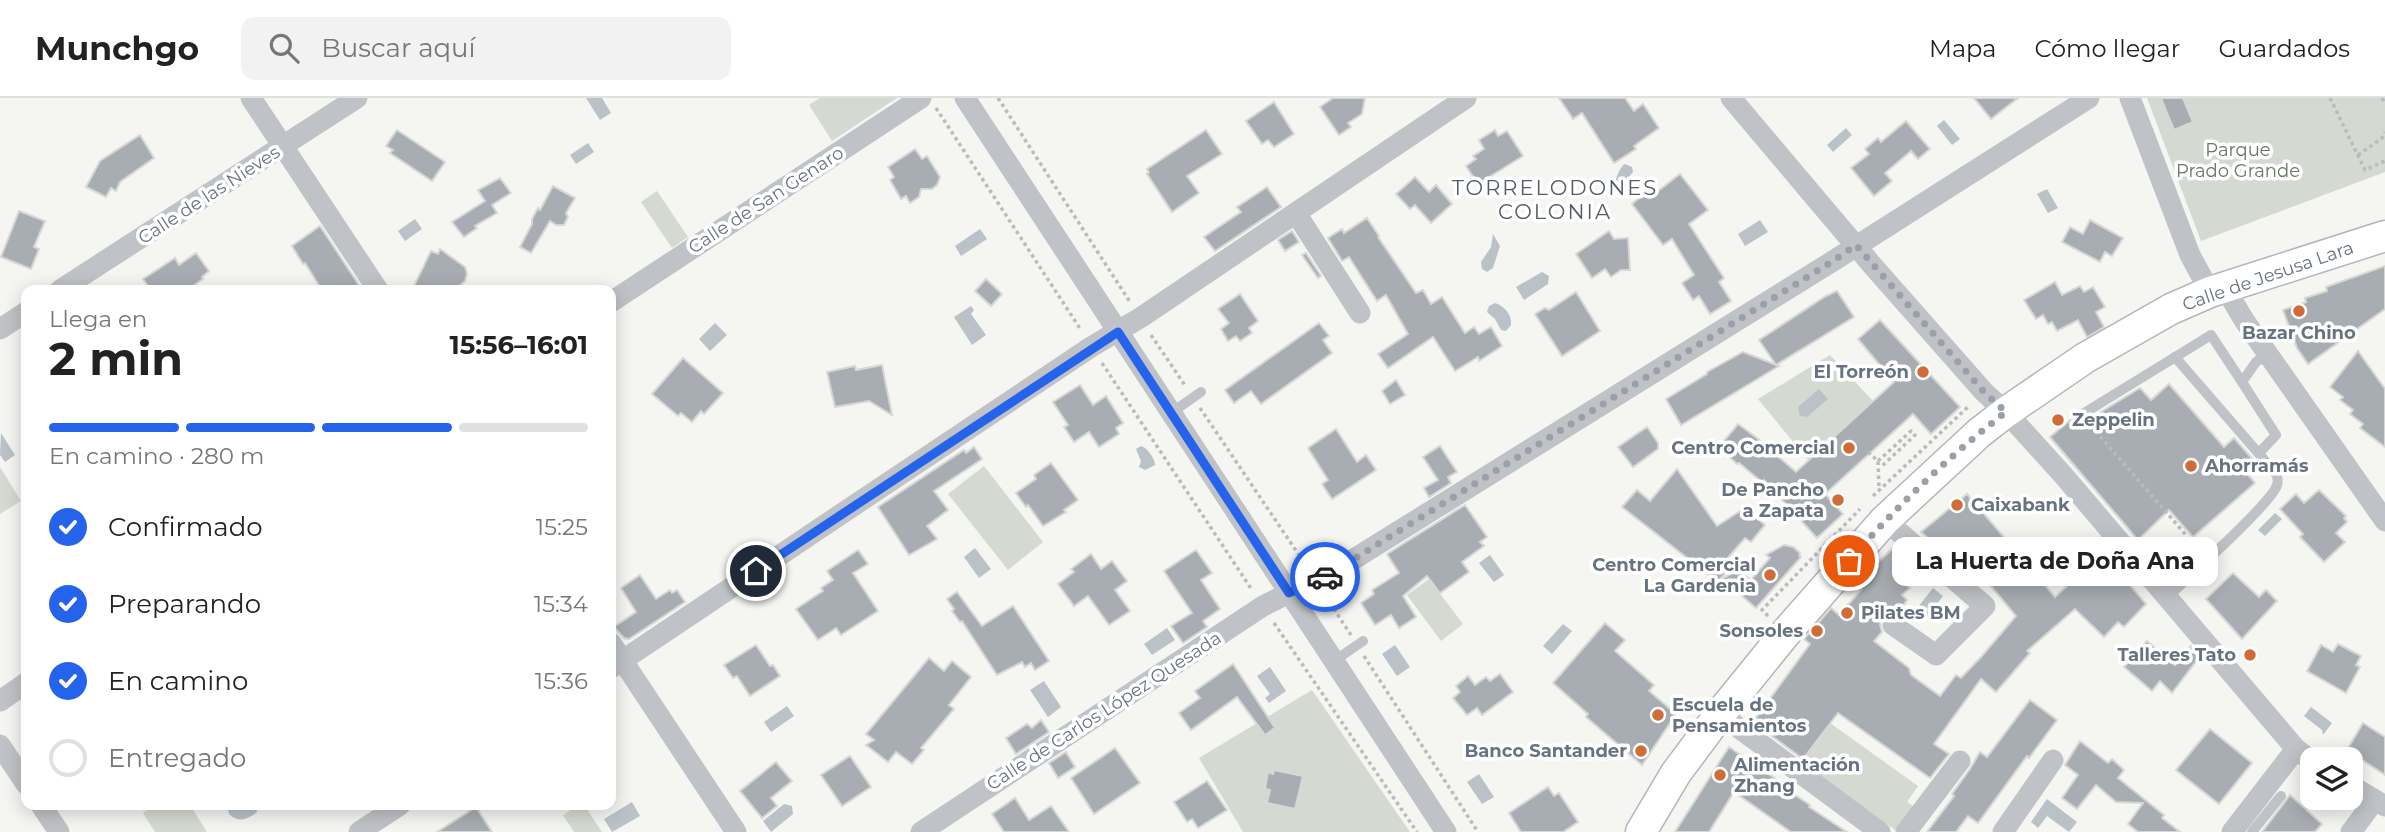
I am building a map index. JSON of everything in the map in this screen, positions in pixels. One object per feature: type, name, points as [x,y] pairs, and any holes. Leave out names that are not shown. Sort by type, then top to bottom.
[{"type":"main road","name":"Calle de Jesusa Lara","points":[[1641,832],[1676,773],[1789,629],[1885,520],[1979,433],[2085,358],[2171,309],[2217,290],[2385,236]]},
{"type":"street","points":[[251,98],[375,285]]},
{"type":"street","name":"Calle de las Nieves","points":[[68,285],[357,98]]},
{"type":"street","points":[[965,98],[1446,832]]},
{"type":"street","points":[[616,656],[1091,347],[1140,318],[1466,98]]},
{"type":"street","points":[[1731,98],[1984,392],[2006,412],[2300,750]]},
{"type":"street","name":"Calle de Carlos López Quesada","points":[[921,832],[1263,606],[1317,582],[1833,261],[2089,98]]},
{"type":"street","points":[[2130,98],[2193,261],[2268,354],[2385,521]]},
{"type":"street","name":"Calle de San Genaro","points":[[616,299],[928,102]]},
{"type":"street","points":[[1296,213],[1360,313]]},
{"type":"street","points":[[0,329],[21,315]]},
{"type":"street","points":[[1885,520],[1985,606],[1936,655],[1893,625]]},
{"type":"street","points":[[616,660],[736,832]]},
{"type":"street","points":[[0,701],[21,686]]},
{"type":"street","points":[[1720,714],[1880,832]]},
{"type":"street","points":[[1,749],[21,777]]},
{"type":"street","points":[[2232,832],[2300,759]]},
{"type":"street","points":[[2003,832],[2053,760]]},
{"type":"street","points":[[1906,832],[1960,761]]},
{"type":"street","points":[[2351,832],[2380,803],[2363,793]]},
{"type":"street","points":[[44,810],[59,832]]},
{"type":"street","points":[[359,832],[392,810]]},
{"type":"lane","points":[[2081,415],[2211,335],[2276,435],[2259,453]]},
{"type":"lane","points":[[2242,382],[2256,362],[2268,354]]},
{"type":"lane","points":[[2168,597],[2247,521],[2275,491],[2277,485],[2277,475],[2175,357]]},
{"type":"lane","points":[[1171,413],[1197,394]]},
{"type":"lane","points":[[1334,661],[1360,643]]},
{"type":"lane","points":[[2252,832],[2281,796]]},
{"type":"path","points":[[998,98],[1140,318],[1197,394],[1317,582],[1360,643],[1478,832]]},
{"type":"path","points":[[2330,98],[2365,170],[2385,161]]},
{"type":"path","points":[[2382,98],[2385,104]]},
{"type":"path","points":[[928,102],[1263,606],[1417,832]]},
{"type":"path","points":[[2358,155],[2383,141],[2385,131]]},
{"type":"path","points":[[2081,415],[2186,535]]},
{"type":"path","points":[[1878,461],[1911,431],[1915,435],[1881,467]]},
{"type":"path","points":[[1868,452],[1878,461],[1880,489]]},
{"type":"green space","points":[[820,98],[897,98],[832,141],[809,105]]},
{"type":"green space","name":"Parque Prado Grande","points":[[2147,98],[2385,98],[2385,172],[2201,241]]},
{"type":"green space","points":[[657,191],[688,237],[672,248],[641,202]]},
{"type":"green space","points":[[1830,355],[1873,401],[1808,460],[1758,399]]},
{"type":"green space","points":[[984,466],[1043,542],[1008,570],[948,494]]},
{"type":"green space","points":[[0,467],[21,501],[0,514]]},
{"type":"green space","points":[[1429,579],[1463,624],[1441,641],[1407,595]]},
{"type":"green space","points":[[1312,690],[1410,832],[1243,832],[1199,758]]},
{"type":"green space","points":[[1830,723],[1918,786],[1907,802],[1918,809],[1898,832],[1801,762]]},
{"type":"green space","points":[[148,810],[193,810],[207,832],[155,832],[143,813]]},
{"type":"green space","points":[[571,810],[587,810],[602,832],[574,832],[563,815]]},
{"type":"shaded area","points":[[586,98],[602,98],[611,113],[600,120]]},
{"type":"shaded area","points":[[1944,120],[1960,139],[1952,145],[1937,126]]},
{"type":"shaded area","points":[[1846,128],[1852,135],[1833,152],[1827,145]]},
{"type":"shaded area","points":[[588,143],[594,152],[576,164],[570,155]]},
{"type":"shaded area","points":[[1625,164],[1632,167],[1633,172],[1628,178],[1627,186],[1619,190],[1615,187],[1615,182]]},
{"type":"shaded area","points":[[2047,189],[2058,208],[2048,213],[2037,194]]},
{"type":"shaded area","points":[[415,219],[422,229],[405,241],[398,231]]},
{"type":"shaded area","points":[[1760,220],[1768,232],[1745,246],[1738,234]]},
{"type":"shaded area","points":[[980,229],[987,239],[961,256],[955,246]]},
{"type":"shaded area","points":[[1493,234],[1500,246],[1493,268],[1487,272],[1482,269],[1481,262],[1491,247]]},
{"type":"shaded area","points":[[1542,272],[1549,276],[1548,284],[1524,300],[1516,287]]},
{"type":"shaded area","points":[[1495,303],[1509,314],[1511,325],[1506,331],[1501,330],[1487,312],[1489,306]]},
{"type":"shaded area","points":[[971,306],[974,310],[971,314],[986,335],[972,345],[954,317]]},
{"type":"shaded area","points":[[715,323],[727,335],[710,351],[699,339]]},
{"type":"shaded area","points":[[1819,389],[1828,399],[1807,417],[1800,416],[1798,407]]},
{"type":"shaded area","points":[[1,433],[15,455],[5,462],[0,455]]},
{"type":"shaded area","points":[[1141,446],[1155,462],[1155,465],[1145,470],[1139,467],[1141,461],[1136,449]]},
{"type":"shaded area","points":[[2275,513],[2282,519],[2265,536],[2258,530]]},
{"type":"shaded area","points":[[975,548],[991,569],[979,578],[964,557]]},
{"type":"shaded area","points":[[1490,555],[1504,575],[1494,582],[1479,563]]},
{"type":"shaded area","points":[[1933,588],[1943,596],[1925,620],[1914,612]]},
{"type":"shaded area","points":[[1563,624],[1572,631],[1552,654],[1543,646]]},
{"type":"shaded area","points":[[1167,628],[1175,640],[1152,655],[1144,644]]},
{"type":"shaded area","points":[[1395,645],[1410,667],[1397,676],[1382,654]]},
{"type":"shaded area","points":[[1270,667],[1286,691],[1269,703],[1265,698],[1270,694],[1257,676]]},
{"type":"shaded area","points":[[1044,681],[1061,707],[1048,717],[1030,690]]},
{"type":"shaded area","points":[[787,706],[794,716],[771,732],[764,722]]},
{"type":"shaded area","points":[[2311,707],[2332,723],[2323,735],[2322,730],[2304,716]]},
{"type":"shaded area","points":[[1479,774],[1494,797],[1482,804],[1467,782]]},
{"type":"shaded area","points":[[2047,799],[2077,822],[2069,832],[2047,816],[2038,828],[2031,822]]},
{"type":"shaded area","points":[[632,802],[640,816],[612,832],[604,819]]},
{"type":"shaded area","points":[[784,804],[792,806],[793,814],[771,832],[763,821]]},
{"type":"shaded area","points":[[228,810],[257,812],[247,819],[236,819]]},
{"type":"building","points":[[1333,98],[1365,98],[1362,114],[1348,123],[1351,127],[1339,135],[1320,107]]},
{"type":"building","points":[[1559,98],[1625,98],[1634,111],[1643,104],[1659,128],[1634,146],[1636,149],[1614,163],[1582,113],[1573,119]]},
{"type":"building","points":[[1974,98],[2018,98],[1991,119]]},
{"type":"building","points":[[2161,98],[2183,98],[2193,122],[2174,130]]},
{"type":"building","points":[[1274,102],[1294,134],[1274,147],[1268,140],[1262,144],[1246,121]]},
{"type":"building","points":[[1906,121],[1930,149],[1918,159],[1911,151],[1885,173],[1892,181],[1874,196],[1851,168],[1869,154],[1865,149],[1878,138],[1881,142]]},
{"type":"building","points":[[397,130],[445,162],[432,181],[390,153],[393,150],[386,146]]},
{"type":"building","points":[[1206,130],[1222,154],[1187,176],[1199,193],[1172,212],[1147,174],[1147,169]]},
{"type":"building","points":[[1495,130],[1498,136],[1507,131],[1523,156],[1478,184],[1466,166],[1476,159],[1473,156],[1484,149],[1479,140]]},
{"type":"building","points":[[140,135],[154,158],[120,182],[116,191],[111,188],[106,197],[86,187],[100,161]]},
{"type":"building","points":[[915,149],[922,159],[927,156],[940,177],[937,185],[932,189],[921,189],[919,197],[910,203],[906,196],[901,199],[890,180],[894,177],[888,167]]},
{"type":"building","points":[[1680,174],[1708,210],[1689,224],[1724,278],[1719,282],[1731,301],[1710,314],[1699,296],[1693,300],[1682,283],[1694,275],[1672,239],[1663,245],[1632,204],[1645,193],[1649,198]]},
{"type":"building","points":[[1415,177],[1429,192],[1436,185],[1452,204],[1431,223],[1415,205],[1410,209],[1396,194]]},
{"type":"building","points":[[500,178],[511,193],[492,205],[497,213],[475,226],[477,228],[464,237],[452,222],[485,201],[478,190]]},
{"type":"building","points":[[553,186],[575,198],[566,213],[568,217],[564,225],[556,225],[550,221],[531,253],[520,247],[532,219]]},
{"type":"building","points":[[1267,187],[1281,207],[1215,251],[1204,237],[1241,212],[1237,207]]},
{"type":"building","points":[[19,211],[45,221],[34,247],[39,249],[31,269],[1,257]]},
{"type":"building","points":[[1367,218],[1416,293],[1423,290],[1431,304],[1442,297],[1465,333],[1474,327],[1479,334],[1491,327],[1502,346],[1479,361],[1478,357],[1455,371],[1433,337],[1388,368],[1378,354],[1408,334],[1386,295],[1377,301],[1349,257],[1342,261],[1328,238],[1342,229],[1344,233]]},
{"type":"building","points":[[2090,220],[2123,238],[2112,256],[2105,252],[2100,262],[2062,242],[2070,227],[2083,234]]},
{"type":"building","points":[[320,226],[358,285],[319,285],[292,246]]},
{"type":"building","points":[[1292,231],[1299,242],[1285,251],[1278,240]]},
{"type":"building","points":[[1609,231],[1614,239],[1628,238],[1630,270],[1621,270],[1611,277],[1605,269],[1592,278],[1576,254]]},
{"type":"building","points":[[440,249],[465,267],[465,281],[460,285],[414,285],[431,251],[438,254]]},
{"type":"building","points":[[196,253],[209,271],[194,285],[147,285],[143,279],[175,258],[179,265]]},
{"type":"building","points":[[1306,253],[1321,276],[1318,278],[1302,255]]},
{"type":"building","points":[[2385,266],[2385,309],[2308,364],[2297,348],[2283,310],[2306,302],[2305,298],[2327,291],[2326,287]]},
{"type":"building","points":[[986,279],[1002,294],[991,306],[975,291]]},
{"type":"building","points":[[2055,282],[2062,295],[2080,286],[2084,292],[2093,287],[2105,307],[2096,312],[2104,327],[2087,337],[2078,320],[2057,331],[2052,322],[2048,324],[2043,315],[2036,319],[2024,300]]},
{"type":"building","points":[[1837,291],[1854,317],[1776,365],[1759,340]]},
{"type":"building","points":[[1576,292],[1600,331],[1562,356],[1535,314],[1545,308],[1549,310]]},
{"type":"building","points":[[1240,294],[1258,321],[1249,328],[1252,333],[1240,341],[1236,336],[1228,341],[1221,329],[1229,323],[1218,309]]},
{"type":"building","name":"Centro Comercial","points":[[1880,320],[1960,407],[1931,434],[1913,414],[1825,494],[1843,514],[1817,538],[1764,480],[1762,482],[1737,464],[1719,447],[1738,424],[1796,472],[1894,382],[1858,339]]},
{"type":"building","points":[[1319,323],[1329,336],[1323,340],[1332,353],[1261,404],[1251,391],[1234,403],[1225,390]]},
{"type":"building","points":[[2358,351],[2385,389],[2385,447],[2360,428],[2363,424],[2350,414],[2353,410],[2340,400],[2343,397],[2330,387]]},
{"type":"building","points":[[1743,352],[1779,366],[1681,425],[1666,399]]},
{"type":"building","points":[[683,358],[723,393],[704,414],[701,411],[692,422],[681,413],[678,416],[652,394]]},
{"type":"building","points":[[882,365],[892,415],[869,401],[835,407],[827,372],[855,366],[856,370]]},
{"type":"building","points":[[1396,380],[1405,395],[1390,404],[1382,391]]},
{"type":"building","name":"Ahorramás","points":[[2169,384],[2224,447],[2234,438],[2255,462],[2245,471],[2255,483],[2193,537],[2169,510],[2138,540],[2050,437],[2074,417],[2077,422],[2083,423],[2140,388],[2151,400]]},
{"type":"building","points":[[1080,385],[1093,405],[1106,396],[1123,423],[1116,428],[1119,434],[1099,447],[1089,432],[1074,442],[1064,427],[1068,425],[1053,402]]},
{"type":"building","points":[[1647,427],[1658,443],[1658,449],[1633,467],[1618,447]]},
{"type":"building","points":[[1336,429],[1357,462],[1366,455],[1376,470],[1332,499],[1322,484],[1328,480],[1308,448]]},
{"type":"building","points":[[1440,446],[1457,472],[1448,477],[1451,483],[1429,497],[1424,488],[1438,480],[1423,457]]},
{"type":"building","points":[[974,447],[982,459],[934,491],[948,510],[927,526],[937,539],[909,555],[878,507],[964,450],[966,453]]},
{"type":"building","points":[[1051,463],[1078,500],[1064,510],[1066,512],[1043,526],[1016,493],[1036,479],[1034,475]]},
{"type":"building","points":[[1677,469],[1717,526],[1745,508],[1765,525],[1751,542],[1745,538],[1726,560],[1732,565],[1718,582],[1622,507],[1637,490],[1650,501]]},
{"type":"building","points":[[2319,490],[2346,516],[2344,518],[2347,522],[2336,533],[2345,542],[2324,562],[2300,537],[2303,534],[2280,509],[2296,494],[2304,503]]},
{"type":"building","points":[[1967,494],[2055,597],[2092,563],[2099,569],[2101,567],[2113,580],[2120,573],[2146,604],[2124,627],[2118,622],[2104,637],[2075,609],[2027,651],[2030,653],[1996,692],[1981,679],[1934,744],[1949,754],[1930,778],[1838,713],[1803,759],[1753,722],[1810,644],[1804,639],[1831,608],[1839,615],[1862,589],[1856,583],[1893,548],[1908,564],[1897,575],[1910,588],[1902,595],[1907,600],[1898,613],[1888,613],[1882,618],[1882,632],[1874,641],[1909,668],[1911,675],[1940,696],[1956,675],[1961,678],[1982,656],[2016,616],[1985,579],[1980,583],[1921,532]]},
{"type":"building","points":[[1465,505],[1487,537],[1480,542],[1484,546],[1462,562],[1469,572],[1440,593],[1427,576],[1403,596],[1416,617],[1399,628],[1391,615],[1375,625],[1361,603],[1374,594],[1372,590],[1399,573],[1387,554]]},
{"type":"building","name":"Centro Comercial La Gardenia","points":[[1784,545],[1793,547],[1801,557],[1756,608],[1722,579],[1738,570],[1751,580],[1770,558],[1766,555]]},
{"type":"building","points":[[858,550],[868,564],[853,573],[878,611],[841,635],[836,628],[818,640],[796,609],[823,591],[821,588],[833,580],[827,571]]},
{"type":"building","points":[[1196,550],[1212,573],[1201,580],[1220,609],[1203,621],[1207,627],[1183,643],[1171,626],[1192,613],[1164,571]]},
{"type":"building","points":[[1091,554],[1101,569],[1112,561],[1127,581],[1115,590],[1130,611],[1109,625],[1088,596],[1074,606],[1058,584],[1074,572],[1071,569]]},
{"type":"building","points":[[2233,573],[2259,597],[2266,590],[2277,601],[2242,639],[2206,599]]},
{"type":"building","points":[[640,575],[656,599],[670,590],[672,593],[677,590],[685,602],[629,639],[624,638],[616,626],[636,612],[621,588]]},
{"type":"building","points":[[957,592],[982,626],[1013,606],[1049,661],[1035,670],[1031,663],[1025,667],[1022,662],[997,675],[962,621],[960,622],[952,611],[954,609],[947,599]]},
{"type":"building","points":[[1605,623],[1625,640],[1615,651],[1654,685],[1649,691],[1676,714],[1642,765],[1586,717],[1588,714],[1553,683]]},
{"type":"building","points":[[2147,641],[2175,665],[2191,646],[2200,656],[2172,693],[2160,681],[2152,691],[2124,667]]},
{"type":"building","points":[[2338,644],[2361,656],[2356,665],[2360,667],[2346,693],[2307,671],[2321,645],[2333,652]]},
{"type":"building","points":[[756,645],[780,676],[750,696],[737,676],[733,678],[724,665]]},
{"type":"building","points":[[929,658],[944,671],[952,661],[971,677],[949,705],[954,709],[921,748],[924,750],[912,764],[896,752],[888,762],[866,745],[874,740],[866,734]]},
{"type":"building","points":[[1233,664],[1275,728],[1265,735],[1237,697],[1191,730],[1179,713],[1200,698],[1195,691]]},
{"type":"building","points":[[1500,674],[1513,692],[1482,715],[1477,708],[1467,715],[1453,698],[1460,692],[1456,686],[1468,676],[1475,685],[1486,677],[1490,681]]},
{"type":"building","points":[[2030,700],[2057,720],[2029,758],[2027,756],[1978,823],[1968,816],[1956,832],[1927,832],[1954,796],[1952,794],[1980,752],[1987,757]]},
{"type":"building","points":[[1041,720],[1049,732],[1016,754],[1006,738],[1027,724],[1032,728]]},
{"type":"building","points":[[2363,723],[2385,737],[2385,775],[2363,761],[2363,747],[2349,747]]},
{"type":"building","points":[[2210,729],[2252,763],[2219,804],[2176,770]]},
{"type":"building","points":[[2080,741],[2108,763],[2112,759],[2124,770],[2118,778],[2164,815],[2162,818],[2180,832],[2138,832],[2128,824],[2143,803],[2116,802],[2096,785],[2077,809],[2062,798],[2078,775],[2065,765]]},
{"type":"building","points":[[1729,747],[1847,832],[1791,832],[1734,792],[1709,832],[1675,832]]},
{"type":"building","points":[[1115,748],[1140,783],[1094,814],[1071,778]]},
{"type":"building","points":[[1066,752],[1075,767],[1058,778],[1049,763]]},
{"type":"building","points":[[850,756],[871,787],[842,806],[821,775]]},
{"type":"building","points":[[776,762],[792,781],[771,798],[777,806],[762,818],[740,791]]},
{"type":"building","points":[[1274,770],[1303,776],[1295,809],[1267,803],[1270,790],[1265,789],[1268,772],[1273,774]]},
{"type":"building","points":[[1207,781],[1227,810],[1198,828],[1192,819],[1187,822],[1174,802]]},
{"type":"building","points":[[1548,787],[1554,796],[1559,793],[1578,822],[1563,832],[1521,832],[1509,813]]},
{"type":"building","points":[[2290,795],[2300,804],[2300,810],[2307,810],[2322,824],[2315,832],[2262,832]]},
{"type":"building","points":[[1015,798],[1029,820],[1051,806],[1069,832],[1004,832],[992,814]]},
{"type":"building","points":[[471,810],[478,810],[492,832],[437,832]]},
{"type":"way so far","points":[[1325,577],[1856,245],[1984,392],[2006,412],[1979,433],[1885,520],[1849,561]]},
{"type":"place","name":"Bazar Chino","points":[[2299,311]]},
{"type":"place","name":"El Torreón","points":[[1923,372]]},
{"type":"place","name":"Zeppelin","points":[[2058,420]]},
{"type":"place","name":"Centro Comercial","points":[[1849,448]]},
{"type":"place","name":"Ahorramás","points":[[2191,466]]},
{"type":"place","name":"De Pancho a Zapata","points":[[1838,500]]},
{"type":"place","name":"Caixabank","points":[[1957,505]]},
{"type":"place","name":"La Huerta de Doña Ana","points":[[1849,561]]},
{"type":"place","name":"Centro Comercial La Gardenia","points":[[1770,575]]},
{"type":"place","name":"Pilates BM","points":[[1847,613]]},
{"type":"place","name":"Sonsoles","points":[[1817,631]]},
{"type":"place","name":"Talleres Tato","points":[[2250,655]]},
{"type":"place","name":"Escuela de Pensamientos","points":[[1658,715]]},
{"type":"place","name":"Banco Santander","points":[[1641,751]]},
{"type":"place","name":"Alimentación Zhang","points":[[1720,775]]},
{"type":"district","name":"TORRELODONES COLONIA","points":[[1555,200]]},
{"type":"route","points":[[756,571],[1091,347],[1118,332],[1289,593],[1325,577]]}]
